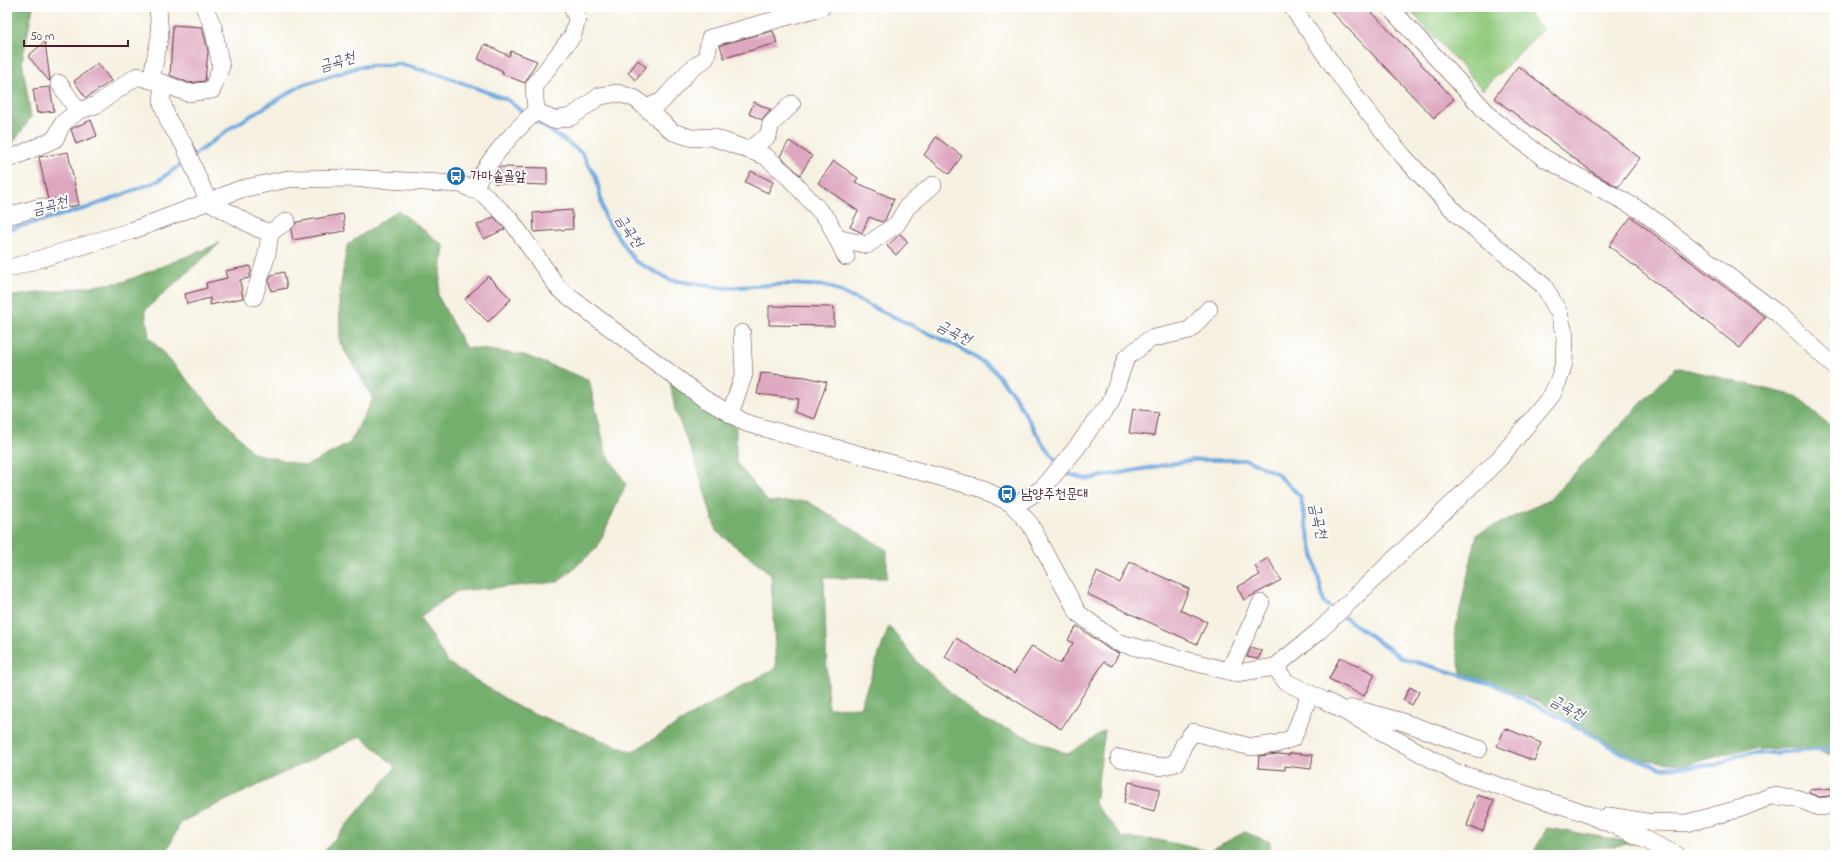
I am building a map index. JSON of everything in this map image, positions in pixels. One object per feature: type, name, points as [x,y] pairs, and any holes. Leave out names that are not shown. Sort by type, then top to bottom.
[{"type":"street","points":[[158,7],[160,36],[156,82],[168,122],[184,145],[208,201],[257,228],[270,233]]},
{"type":"street","points":[[7,160],[55,139],[63,123],[78,110],[96,106],[137,76],[188,93],[212,90],[221,67],[213,26],[204,7]]},
{"type":"street","points":[[536,110],[534,86],[573,35],[576,19],[572,7]]},
{"type":"street","points":[[646,108],[662,101],[688,72],[706,58],[710,38],[822,7]]},
{"type":"street","points":[[7,269],[131,231],[241,189],[288,179],[350,178],[460,184],[482,193],[510,219],[559,289],[703,398],[746,423],[984,489],[1014,506],[1030,524],[1078,613],[1116,642],[1236,673],[1275,667],[1319,631],[1498,460],[1552,395],[1559,379],[1566,350],[1565,336],[1559,312],[1544,286],[1457,214],[1403,156],[1351,91],[1292,7]]},
{"type":"street","points":[[1389,7],[1494,120],[1544,158],[1642,211],[1777,313],[1835,368]]},
{"type":"street","points":[[59,83],[78,110]]},
{"type":"street","points":[[536,110],[553,120],[571,116],[600,96],[618,93],[636,100],[673,132],[692,138],[712,137],[765,156],[786,174],[828,220],[846,257]]},
{"type":"street","points":[[748,150],[768,136],[771,124],[792,104]]},
{"type":"street","points":[[473,190],[482,171],[516,129],[536,110]]},
{"type":"street","points":[[837,238],[867,245],[897,224],[907,207],[933,185]]},
{"type":"street","points":[[7,216],[41,207]]},
{"type":"street","points":[[254,297],[267,254],[270,233],[287,221]]},
{"type":"street","points":[[1014,506],[1043,488],[1110,404],[1126,358],[1150,340],[1190,330],[1209,309]]},
{"type":"street","points":[[730,414],[744,374],[742,333]]},
{"type":"street","points":[[1229,671],[1261,603]]},
{"type":"street","points":[[1275,667],[1286,682],[1455,772],[1579,811],[1623,829],[1677,855]]},
{"type":"street","points":[[1318,698],[1403,722],[1479,749]]},
{"type":"street","points":[[1119,758],[1160,767],[1176,763],[1184,744],[1193,732],[1251,747],[1276,744],[1293,738],[1318,698]]},
{"type":"street","points":[[1579,811],[1648,822],[1687,823],[1742,808],[1771,796],[1796,798],[1819,807],[1835,805]]},
{"type":"green space","points":[[7,7],[33,7],[22,61],[31,117],[7,152]]},
{"type":"green space","points":[[1407,7],[1521,7],[1543,29],[1483,90]]},
{"type":"green space","points":[[398,210],[444,246],[438,296],[465,347],[524,355],[589,380],[606,453],[626,484],[597,548],[558,582],[457,591],[420,617],[447,662],[520,708],[632,752],[712,703],[776,668],[771,574],[716,531],[697,466],[675,410],[670,381],[736,424],[736,462],[768,502],[807,501],[887,550],[887,578],[824,578],[828,708],[860,707],[889,626],[917,662],[978,717],[1068,754],[1105,730],[1095,804],[1123,838],[1158,840],[1208,851],[1245,832],[1270,842],[1270,855],[321,855],[396,767],[361,736],[181,822],[165,855],[7,855],[7,297],[123,282],[220,243],[145,310],[149,337],[253,453],[306,466],[350,443],[373,398],[340,343],[339,298],[347,245]]},
{"type":"green space","points":[[1676,367],[1796,396],[1835,430],[1835,755],[1795,748],[1742,750],[1685,765],[1634,758],[1540,702],[1461,672],[1454,636],[1477,534],[1549,500]]},
{"type":"green space","points":[[1547,828],[1637,843],[1553,853],[1552,855],[1532,855]]},
{"type":"building","points":[[1327,7],[1367,7],[1454,99],[1434,118]]},
{"type":"building","points":[[173,25],[202,27],[208,51],[205,81],[189,83],[170,75]]},
{"type":"building","points":[[773,31],[777,43],[724,58],[720,45]]},
{"type":"building","points":[[45,42],[50,80],[49,81],[28,56]]},
{"type":"building","points":[[485,44],[509,56],[511,51],[537,61],[525,83],[502,74],[503,71],[478,59]]},
{"type":"building","points":[[638,60],[646,67],[636,80],[628,73]]},
{"type":"building","points":[[98,63],[111,81],[86,98],[74,81]]},
{"type":"building","points":[[1518,66],[1640,158],[1618,187],[1595,174],[1494,98]]},
{"type":"building","points":[[50,87],[54,111],[37,113],[33,89]]},
{"type":"building","points":[[754,102],[771,110],[762,120],[749,114]]},
{"type":"building","points":[[91,120],[97,136],[76,144],[71,129]]},
{"type":"building","points":[[936,137],[962,156],[949,174],[924,155]]},
{"type":"building","points":[[789,141],[812,156],[800,175],[780,156]]},
{"type":"building","points":[[68,152],[79,205],[50,210],[39,157]]},
{"type":"building","points":[[834,161],[858,178],[855,182],[894,199],[885,220],[882,222],[869,217],[862,233],[850,227],[858,211],[818,183]]},
{"type":"building","points":[[499,167],[547,168],[547,185],[494,183],[495,172]]},
{"type":"building","points":[[751,171],[773,182],[768,193],[745,182]]},
{"type":"building","points":[[572,210],[573,229],[534,232],[533,213]]},
{"type":"building","points":[[343,214],[345,231],[293,240],[291,230],[297,222]]},
{"type":"building","points":[[494,217],[505,229],[484,239],[477,225]]},
{"type":"building","points":[[1631,217],[1765,317],[1740,348],[1609,246]]},
{"type":"building","points":[[900,234],[908,242],[896,255],[887,246]]},
{"type":"building","points":[[250,266],[251,271],[249,278],[240,280],[243,298],[210,305],[210,298],[187,304],[185,294],[207,288],[206,283],[227,278],[225,271]]},
{"type":"building","points":[[284,272],[287,288],[271,291],[269,281],[271,275]]},
{"type":"building","points":[[488,276],[511,299],[488,322],[465,299]]},
{"type":"building","points":[[769,306],[834,307],[834,326],[769,325]]},
{"type":"building","points":[[761,373],[806,377],[827,382],[814,419],[794,412],[799,399],[757,394]]},
{"type":"building","points":[[1133,409],[1158,412],[1154,436],[1129,433]]},
{"type":"building","points":[[1268,558],[1281,580],[1244,600],[1237,587],[1260,575],[1255,566]]},
{"type":"building","points":[[1130,562],[1189,589],[1180,610],[1207,622],[1197,644],[1087,594],[1097,572],[1120,583]]},
{"type":"building","points":[[1077,626],[1110,650],[1119,653],[1112,666],[1104,662],[1061,729],[945,657],[956,638],[1014,674],[1032,646],[1060,664],[1073,643],[1068,640]]},
{"type":"building","points":[[1251,647],[1262,651],[1258,659],[1247,657]]},
{"type":"building","points":[[1340,657],[1375,674],[1364,696],[1329,679]]},
{"type":"building","points":[[1410,687],[1419,692],[1412,705],[1403,700]]},
{"type":"building","points":[[1505,728],[1541,743],[1534,761],[1497,746]]},
{"type":"building","points":[[1290,753],[1313,755],[1311,769],[1285,766],[1285,770],[1258,768],[1259,756],[1278,754],[1289,755]]},
{"type":"building","points":[[1129,782],[1160,789],[1154,811],[1124,803]]},
{"type":"building","points":[[1835,788],[1835,795],[1820,797],[1809,793],[1809,790]]},
{"type":"building","points":[[1477,795],[1494,800],[1483,831],[1467,826]]},
{"type":"waterway","name":"금곡천","points":[[193,156],[232,127],[302,85],[358,67],[400,64],[444,76],[506,99],[527,115]]},
{"type":"waterway","name":"금곡천","points":[[533,119],[581,152],[596,177],[605,218],[635,261],[670,280],[724,288],[788,284],[828,286],[960,348],[992,368],[1014,395],[1043,444],[1059,464]]},
{"type":"waterway","name":"금곡천","points":[[7,230],[87,208],[158,181],[186,161]]},
{"type":"waterway","name":"금곡천","points":[[1063,469],[1068,474],[1087,479],[1193,460],[1247,460],[1276,473],[1300,496],[1324,603],[1334,610]]},
{"type":"waterway","name":"금곡천","points":[[1341,615],[1402,658],[1495,685],[1569,722],[1624,754],[1661,768],[1717,765],[1737,755],[1835,749]]},
{"type":"place","name":"가마솥골앞","points":[[456,176]]},
{"type":"place","name":"남양주천문대","points":[[1007,494]]}]
